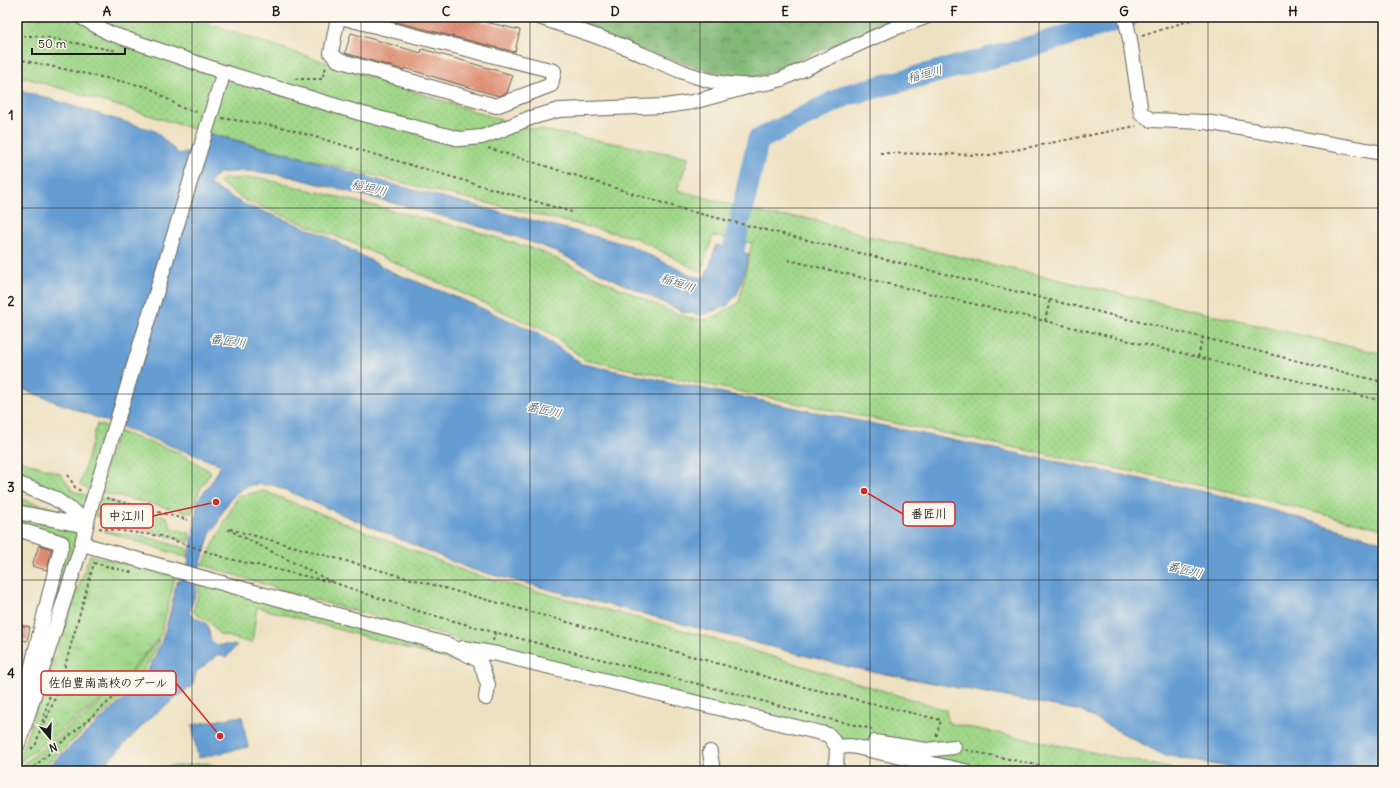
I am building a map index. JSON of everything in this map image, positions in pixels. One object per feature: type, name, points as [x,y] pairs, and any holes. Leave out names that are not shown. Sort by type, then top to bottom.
[{"type":"street","points":[[81,17],[109,33],[222,75],[460,139],[482,137],[530,118],[559,110],[665,106],[693,102],[751,86],[771,84],[892,29],[926,17]]},
{"type":"street","points":[[339,17],[554,71],[551,85],[496,106],[338,60],[331,53],[339,17]]},
{"type":"street","points":[[539,17],[615,44],[714,83],[751,86]]},
{"type":"street","points":[[1125,17],[1130,39],[1141,113],[1151,120],[1206,122],[1383,153]]},
{"type":"street","points":[[21,723],[82,544],[88,519],[222,75]]},
{"type":"street","points":[[17,483],[54,498],[88,519]]},
{"type":"street","points":[[17,512],[88,519]]},
{"type":"street","points":[[17,528],[62,543],[23,702],[17,746]]},
{"type":"street","points":[[82,544],[237,588],[449,645],[505,656],[829,735],[926,750],[954,747]]},
{"type":"street","points":[[449,645],[480,661],[488,685],[486,698]]},
{"type":"street","points":[[829,735],[837,747],[834,770]]},
{"type":"street","points":[[837,747],[851,746],[965,771]]},
{"type":"street","points":[[710,752],[713,771]]},
{"type":"path","points":[[1130,39],[1200,17]]},
{"type":"path","points":[[17,36],[38,36],[122,52]]},
{"type":"path","points":[[290,79],[322,79],[331,53]]},
{"type":"path","points":[[17,59],[148,88],[182,108],[204,113]]},
{"type":"path","points":[[880,153],[990,154],[1141,125],[1146,116]]},
{"type":"path","points":[[219,117],[234,121],[281,127],[575,213]]},
{"type":"path","points":[[483,146],[684,210],[1383,382]]},
{"type":"path","points":[[788,260],[1383,401]]},
{"type":"path","points":[[1045,321],[1050,299]]},
{"type":"path","points":[[1198,357],[1203,337]]},
{"type":"path","points":[[68,475],[76,489],[83,491]]},
{"type":"path","points":[[106,497],[188,520]]},
{"type":"path","points":[[88,519],[161,536],[226,558],[335,583],[411,609],[490,632],[739,694],[816,716],[875,729]]},
{"type":"path","points":[[335,583],[228,530],[230,529],[796,685],[940,720],[934,743]]},
{"type":"path","points":[[40,728],[46,720],[58,691],[94,563],[139,575]]},
{"type":"path","points":[[29,771],[129,684]]},
{"type":"path","points":[[954,747],[1065,771]]},
{"type":"green space","points":[[17,17],[187,17],[520,126],[689,157],[677,190],[774,216],[809,218],[868,236],[1383,354],[1383,529],[1232,492],[585,360],[552,334],[345,240],[244,200],[219,182],[225,179],[261,178],[475,231],[537,250],[672,312],[693,319],[709,320],[739,303],[752,243],[713,236],[701,272],[636,238],[427,189],[197,130],[17,75]]},
{"type":"green space","points":[[554,17],[900,17],[748,81],[667,59]]},
{"type":"green space","points":[[97,424],[108,427],[91,491],[80,485]]},
{"type":"green space","points":[[117,431],[178,452],[211,472],[199,491],[192,513],[99,492]]},
{"type":"green space","points":[[17,459],[61,474],[73,491],[87,496],[83,507],[70,506],[17,478]]},
{"type":"green space","points":[[264,491],[469,573],[712,638],[946,710],[948,723],[1184,771],[970,771],[497,650],[301,596],[203,565],[238,496]]},
{"type":"green space","points":[[97,497],[167,517],[171,528],[190,533],[189,542],[95,516]]},
{"type":"green space","points":[[17,498],[62,511],[64,515],[17,506]]},
{"type":"green space","points":[[17,516],[79,529],[36,673],[67,538],[17,523]]},
{"type":"green space","points":[[104,531],[146,537],[188,549],[188,558]]},
{"type":"green space","points":[[90,555],[175,576],[161,635],[115,688],[17,764]]},
{"type":"green space","points":[[198,580],[445,650],[477,662],[478,668],[257,607],[252,643],[219,634],[210,622],[193,612],[199,592]]},
{"type":"green space","points":[[159,639],[156,649],[133,688],[38,771],[17,771],[17,769],[117,688]]},
{"type":"green space","points":[[207,763],[229,771],[126,771]]},
{"type":"water","points":[[17,89],[155,131],[179,154],[187,153],[209,134],[303,158],[398,186],[629,245],[692,276],[704,278],[709,268],[716,245],[749,254],[737,294],[727,306],[701,315],[683,312],[550,249],[514,236],[405,206],[284,175],[248,171],[219,173],[209,184],[241,203],[322,234],[392,272],[463,300],[538,333],[582,364],[1219,495],[1383,542],[1383,771],[1249,771],[1163,755],[1081,711],[849,667],[470,569],[273,485],[251,485],[242,489],[230,500],[224,508],[217,525],[211,531],[196,579],[196,592],[189,614],[207,624],[211,640],[216,645],[237,645],[226,658],[219,654],[196,672],[193,685],[149,719],[98,771],[43,771],[133,691],[143,678],[162,640],[170,613],[176,583],[186,575],[198,500],[213,480],[221,465],[17,387]]},
{"type":"water","points":[[242,716],[248,747],[198,758],[192,725]]},
{"type":"building","points":[[384,17],[464,17],[520,30],[515,52],[384,19]]},
{"type":"building","points":[[351,33],[421,53],[422,49],[513,75],[507,93],[499,96],[404,68],[404,70],[345,53]]},
{"type":"building","points":[[39,545],[52,549],[47,570],[32,566]]},
{"type":"building","points":[[17,625],[30,627],[27,641],[17,639]]},
{"type":"waterway","name":"稲垣川","points":[[741,216],[758,140],[847,95],[1016,51],[1128,17]]},
{"type":"waterway","name":"稲垣川","points":[[721,275],[730,266],[738,229]]},
{"type":"place","name":"番匠川","points":[[864,491]]},
{"type":"place","name":"中江川","points":[[216,502]]},
{"type":"place","name":"佐伯豊南高校のプール","points":[[220,736]]}]
